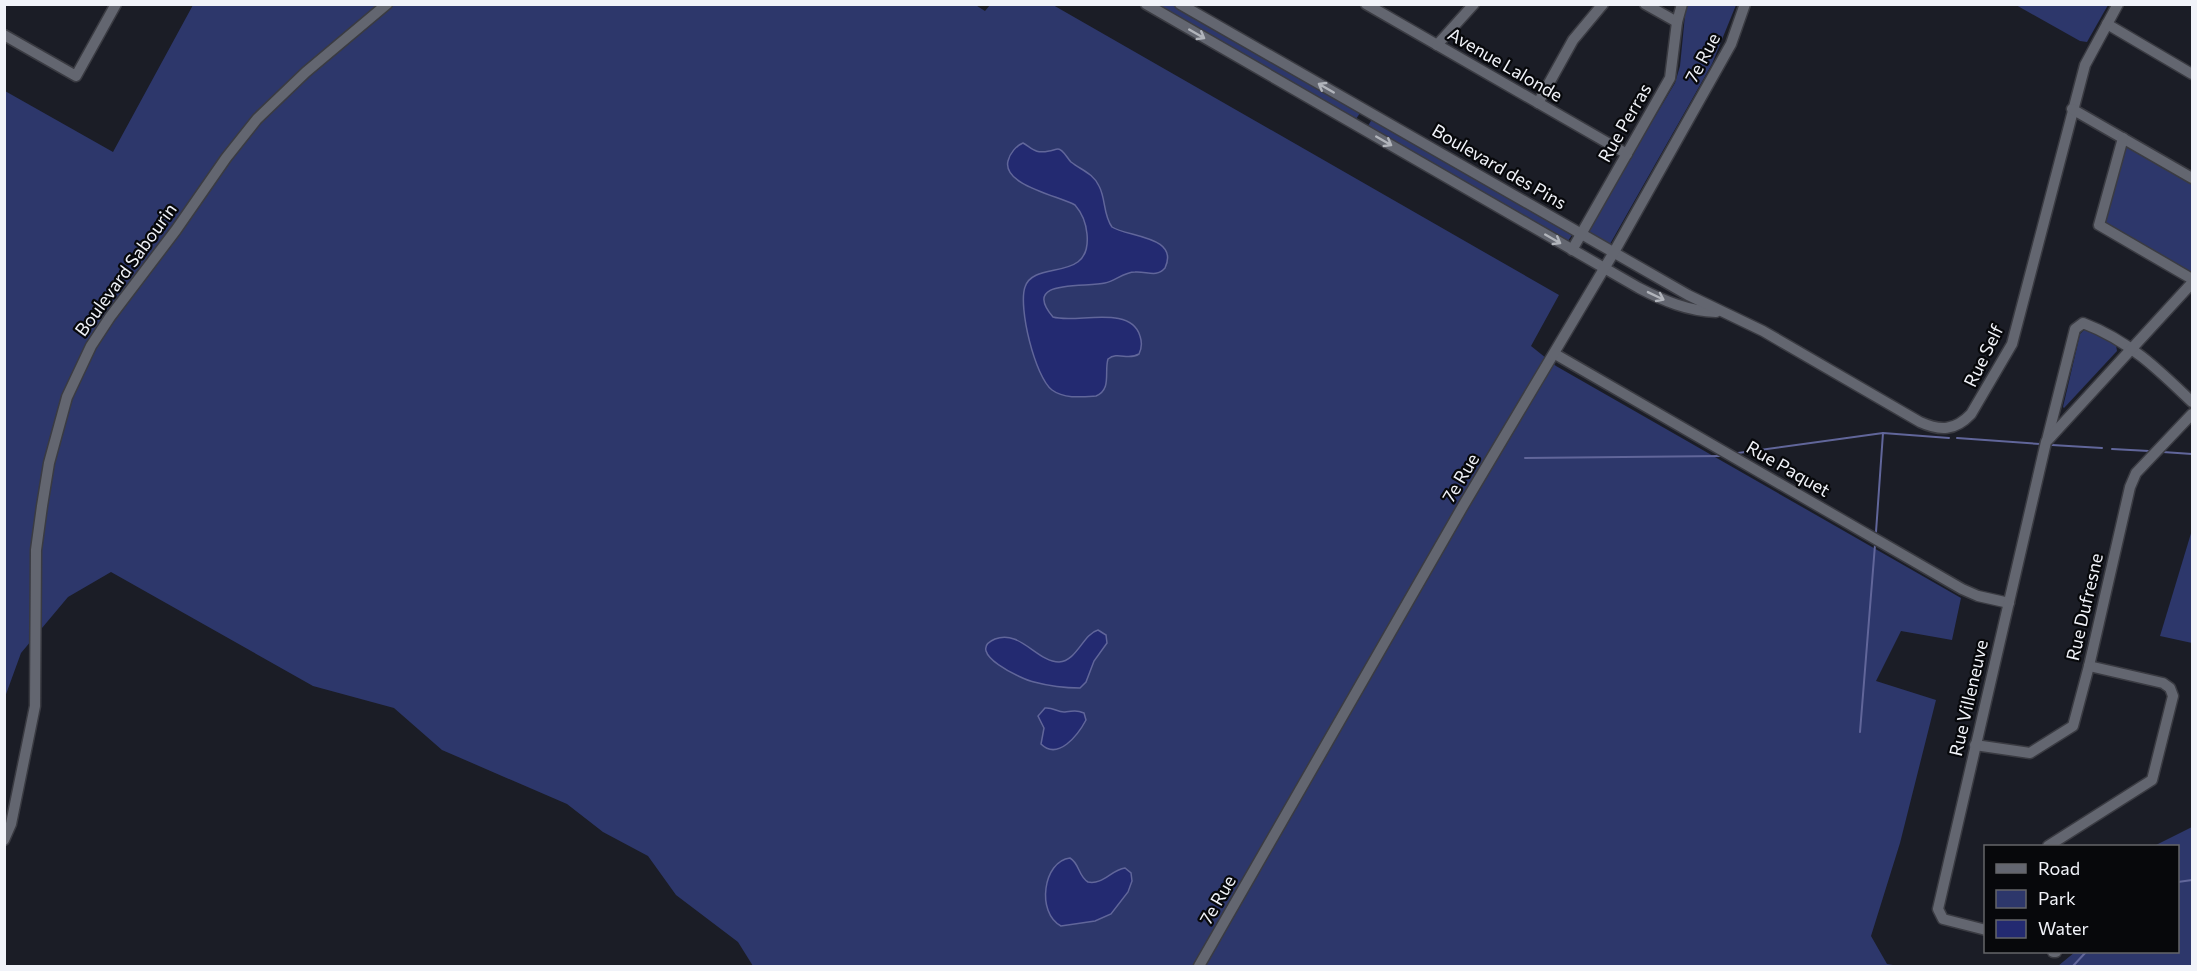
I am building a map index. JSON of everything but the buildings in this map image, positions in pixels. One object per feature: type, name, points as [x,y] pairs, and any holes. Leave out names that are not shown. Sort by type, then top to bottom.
[{"type":"street","points":[[4,34],[76,75],[116,4]]},
{"type":"street","name":"Boulevard Sabourin","points":[[4,840],[11,824],[35,706],[36,550],[49,463],[67,397],[91,346],[110,317],[257,119],[306,72],[387,4]]},
{"type":"street","name":"Boulevard des Pins","points":[[1180,4],[1614,252]]},
{"type":"street","name":"Avenue Lalonde","points":[[1366,4],[1627,154]]},
{"type":"street","points":[[1437,45],[1474,4]]},
{"type":"street","points":[[1538,103],[1573,40],[1603,4]]},
{"type":"street","points":[[1645,4],[1677,22]]},
{"type":"street","name":"Rue Perras","points":[[1572,250],[1670,78],[1677,22],[1682,4]]},
{"type":"street","name":"7e Rue","points":[[1198,966],[1463,506],[1556,354],[1605,268],[1731,44],[1745,4]]},
{"type":"street","name":"Rue Self","points":[[1614,252],[1720,312],[1740,318],[1927,425],[1942,429],[1963,423],[1977,406],[2013,344],[2085,65],[2118,4]]},
{"type":"street","name":"Boulevard des Pins","points":[[1148,5],[1605,268]]},
{"type":"street","points":[[2106,24],[2193,74]]},
{"type":"street","points":[[2072,109],[2193,178]]},
{"type":"street","points":[[1358,127],[1367,111]]},
{"type":"street","points":[[2123,138],[2099,225],[2193,281]]},
{"type":"street","name":"Rue Self","points":[[1605,268],[1679,307],[1703,312],[1720,312]]},
{"type":"street","name":"Rue Villeneuve","points":[[2046,442],[2193,281]]},
{"type":"street","name":"Rue Villeneuve","points":[[1984,929],[1943,919],[1938,909],[2046,442],[2075,329],[2083,323],[2133,348]]},
{"type":"street","points":[[2133,348],[2193,402]]},
{"type":"street","name":"Rue Paquet","points":[[1556,354],[1962,589],[1978,596],[2009,603]]},
{"type":"street","name":"Rue Dufresne","points":[[1975,745],[2030,753],[2073,726],[2130,487],[2136,473],[2193,414]]},
{"type":"street","points":[[2050,845],[2152,780],[2173,696],[2170,688],[2163,683],[2089,666]]},
{"type":"green space","points":[[974,4],[985,11],[990,5],[1053,5],[1559,295],[1531,346],[1556,366],[1961,598],[1952,640],[1901,631],[1876,681],[1936,700],[1900,843],[1871,936],[1887,964],[1899,966],[753,966],[738,942],[676,895],[648,856],[603,832],[567,804],[442,750],[394,708],[313,686],[111,572],[68,597],[21,653],[5,697],[5,91],[113,152],[193,5]]},
{"type":"green space","points":[[1158,5],[1172,5],[1360,113],[1356,119]]},
{"type":"green space","points":[[1686,5],[1736,5],[1712,64],[1610,244],[1587,231],[1675,83],[1680,66]]},
{"type":"green space","points":[[2016,5],[2108,5],[2087,42],[2080,41]]},
{"type":"green space","points":[[1372,119],[1572,235],[1568,241],[1368,126]]},
{"type":"green space","points":[[2123,138],[2192,178],[2192,279],[2099,226]]},
{"type":"green space","points":[[2085,329],[2116,345],[2117,351],[2064,408],[2080,334]]},
{"type":"green space","points":[[2192,530],[2192,643],[2160,636]]},
{"type":"green space","points":[[2192,827],[2192,966],[2058,966],[2074,953],[2179,953],[2179,845],[2156,845]]},
{"type":"water","points":[[1023,143],[1037,151],[1062,150],[1071,162],[1096,182],[1112,227],[1150,239],[1165,249],[1168,257],[1165,268],[1158,273],[1131,272],[1105,283],[1060,287],[1050,290],[1045,296],[1045,305],[1053,317],[1063,319],[1114,318],[1135,326],[1140,336],[1139,354],[1108,359],[1106,385],[1096,396],[1068,396],[1052,390],[1046,383],[1034,357],[1024,310],[1025,287],[1030,279],[1039,274],[1061,269],[1081,259],[1086,249],[1087,234],[1083,218],[1075,205],[1033,189],[1014,177],[1008,169],[1010,155]]},
{"type":"water","points":[[1098,630],[1106,635],[1107,643],[1094,661],[1086,682],[1080,688],[1051,686],[1028,680],[998,665],[986,651],[987,644],[995,639],[1012,638],[1051,661],[1065,661],[1093,632]]},
{"type":"water","points":[[1045,708],[1062,712],[1084,713],[1086,720],[1073,739],[1061,748],[1054,750],[1041,744],[1044,728],[1038,716]]},
{"type":"water","points":[[1070,858],[1088,882],[1103,879],[1120,869],[1125,868],[1131,873],[1132,881],[1128,892],[1111,914],[1095,921],[1061,926],[1053,919],[1046,900],[1049,877],[1061,861]]},
{"type":"waterway","points":[[1738,453],[1883,433],[1949,438]]},
{"type":"waterway","points":[[1876,532],[1883,433]]},
{"type":"waterway","points":[[1957,438],[2040,444]]},
{"type":"waterway","points":[[2052,445],[2102,448]]},
{"type":"waterway","points":[[2112,449],[2149,451]]},
{"type":"waterway","points":[[2163,452],[2192,454]]},
{"type":"waterway","points":[[1525,458],[1722,456]]},
{"type":"waterway","points":[[1860,732],[1875,545]]},
{"type":"waterway","points":[[2179,882],[2192,880]]},
{"type":"waterway","points":[[2073,966],[2085,953]]}]
